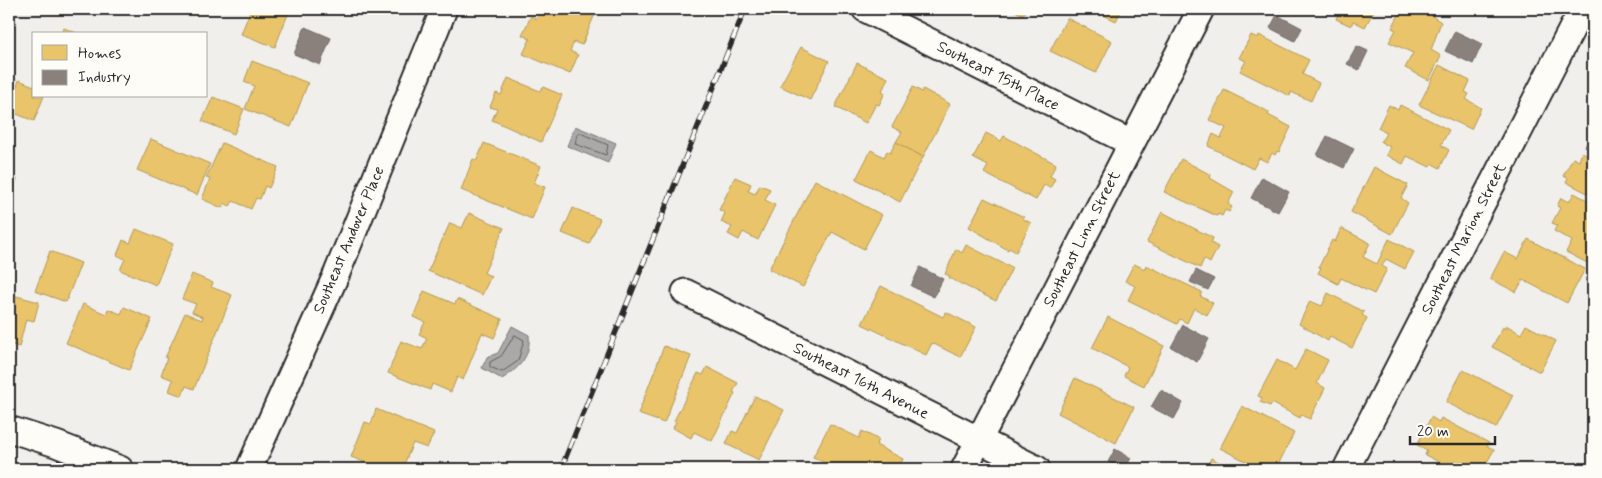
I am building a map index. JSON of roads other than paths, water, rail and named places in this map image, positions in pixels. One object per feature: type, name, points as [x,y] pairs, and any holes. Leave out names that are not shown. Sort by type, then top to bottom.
[{"type":"street","name":"Southeast Andover Place","points":[[249,469],[337,273],[444,9]]},
{"type":"street","name":"Southeast 15th Place","points":[[866,9],[1131,143]]},
{"type":"street","name":"Southeast Linn Street","points":[[964,469],[1202,9]]},
{"type":"street","name":"Southeast Marion Street","points":[[1346,469],[1582,9]]},
{"type":"street","name":"Southeast 16th Avenue","points":[[685,292],[1037,469]]},
{"type":"street","points":[[9,429],[56,444],[120,469]]},
{"type":"water","points":[[575,126],[616,143],[608,163],[567,146]]},
{"type":"water","points":[[512,326],[529,335],[528,350],[519,366],[502,379],[482,368],[487,357],[498,353]]},
{"type":"railway","points":[[561,469],[745,9]]}]
